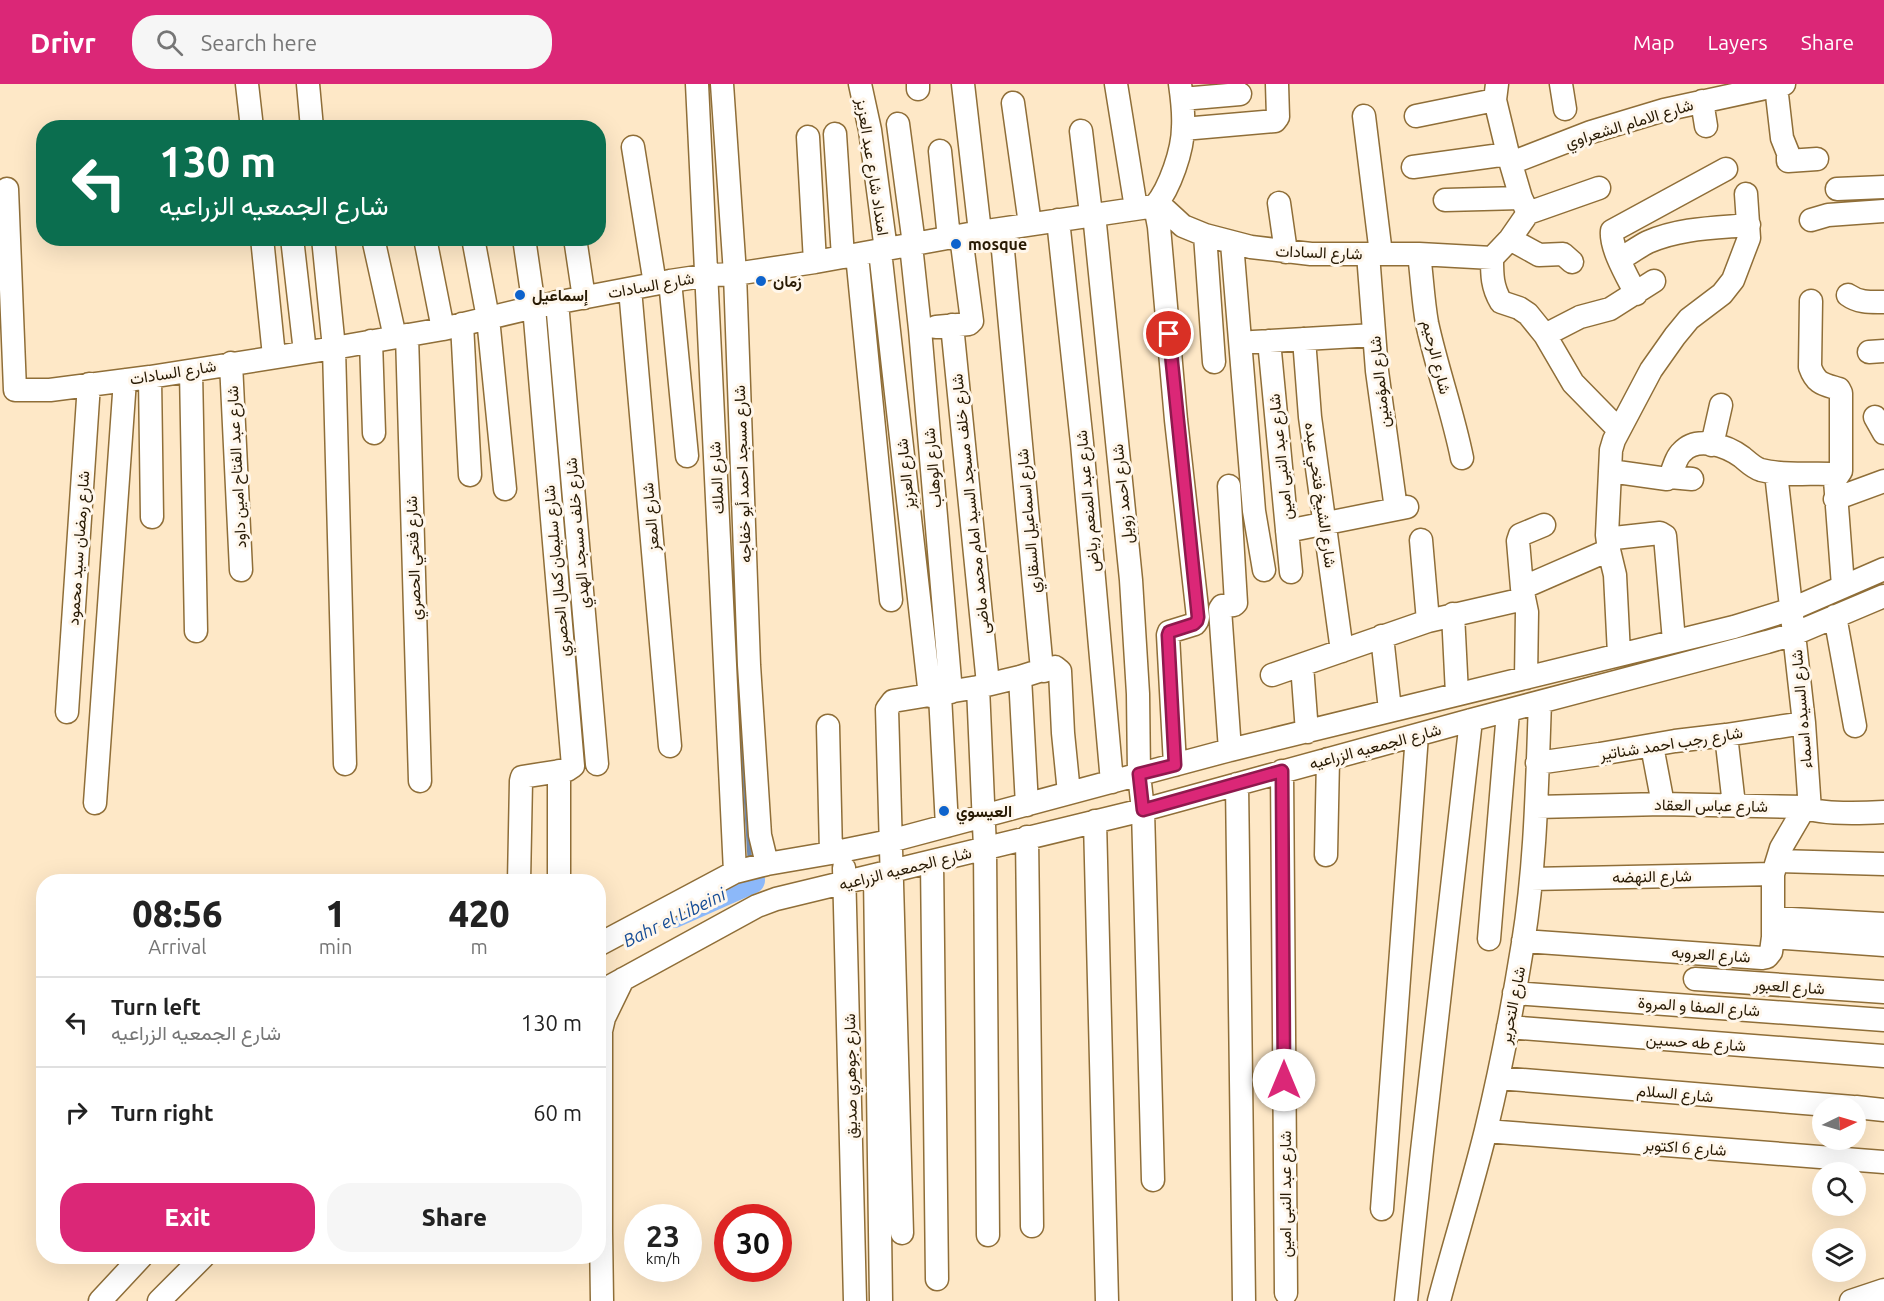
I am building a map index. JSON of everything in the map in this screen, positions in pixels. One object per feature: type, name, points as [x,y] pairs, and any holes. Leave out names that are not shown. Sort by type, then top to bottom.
[{"type":"street","points":[[247,84],[251,120]]},
{"type":"street","points":[[308,84],[311,120]]},
{"type":"street","name":"شارع الملك","points":[[697,84],[720,274],[735,872]]},
{"type":"street","name":"شارع مسجد احمد أبو خفاجه","points":[[722,84],[720,274],[760,835],[762,849],[777,862],[793,894]]},
{"type":"street","name":"امتداد شارع عبد العزيز","points":[[860,84],[870,130],[883,250]]},
{"type":"street","points":[[920,329],[969,324],[972,321],[973,234],[963,84]]},
{"type":"street","points":[[1116,84],[1149,206],[1159,227],[1176,420],[1198,617],[1194,624],[1169,632],[1168,635],[1175,765]]},
{"type":"street","points":[[1184,129],[1275,121],[1278,117],[1277,84]]},
{"type":"street","points":[[1561,84],[1565,109]]},
{"type":"street","points":[[1773,85],[1788,161],[1817,159]]},
{"type":"street","name":"شارع الامام الشعراوي","points":[[1413,167],[1509,158],[1677,106],[1773,85]]},
{"type":"street","points":[[1149,206],[1174,169],[1184,129],[1181,92],[1240,94]]},
{"type":"street","points":[[1416,116],[1496,92],[1509,158],[1524,206],[1510,239],[1492,258],[1492,284],[1501,302],[1519,308],[1528,314],[1545,335],[1574,383],[1619,430]]},
{"type":"street","points":[[1702,101],[1706,126]]},
{"type":"street","points":[[1013,103],[1030,224]]},
{"type":"street","name":"شارع المؤمنين","points":[[1325,523],[1401,508],[1380,394],[1374,335],[1375,254],[1364,116]]},
{"type":"street","name":"شارع الوهاب","points":[[898,124],[920,329],[940,694]]},
{"type":"street","name":"شارع احمد زويل","points":[[1081,131],[1093,214],[1131,580],[1138,694],[1139,774],[1143,810],[1153,1180]]},
{"type":"street","points":[[835,134],[891,600]]},
{"type":"street","points":[[808,137],[815,261]]},
{"type":"street","points":[[633,147],[663,282],[687,456]]},
{"type":"street","points":[[940,152],[973,234]]},
{"type":"street","points":[[1545,335],[1580,317],[1610,309],[1645,287],[1620,259],[1612,236],[1614,229],[1726,169]]},
{"type":"street","points":[[1838,189],[1884,187]]},
{"type":"street","points":[[1445,200],[1524,206],[1599,188]]},
{"type":"street","name":"شارع السادات","points":[[7,189],[15,390],[50,390],[150,377],[333,348],[663,282],[850,256],[1030,224],[1149,206],[1205,236],[1286,252],[1331,255],[1419,254],[1492,258]]},
{"type":"street","points":[[1619,654],[1615,575],[1608,542],[1611,450],[1651,370],[1689,319],[1728,288],[1756,251],[1749,238],[1746,194]]},
{"type":"street","points":[[1279,203],[1286,252]]},
{"type":"street","points":[[1811,220],[1828,215],[1884,211]]},
{"type":"street","name":"شارع عبد المنعم رياض","points":[[1058,220],[1082,443],[1112,782]]},
{"type":"street","points":[[1620,259],[1645,243],[1667,235],[1694,229],[1749,225]]},
{"type":"street","name":"شارع اسماعيل السقاري","points":[[973,234],[1042,670]]},
{"type":"street","points":[[1205,236],[1214,362]]},
{"type":"street","points":[[1510,239],[1539,255],[1563,254],[1572,262]]},
{"type":"street","points":[[1232,243],[1254,511],[1264,570]]},
{"type":"street","points":[[263,246],[274,357]]},
{"type":"street","points":[[293,246],[305,352]]},
{"type":"street","points":[[324,246],[333,348],[345,764]]},
{"type":"street","name":"شارع فتحي الحصري","points":[[375,246],[401,336],[420,781]]},
{"type":"street","points":[[427,246],[452,326],[470,476]]},
{"type":"street","points":[[474,246],[488,318],[505,489]]},
{"type":"street","points":[[525,246],[534,307]]},
{"type":"street","points":[[576,246],[584,298]]},
{"type":"street","name":"شارع العزيز","points":[[883,250],[940,694],[947,826]]},
{"type":"street","name":"شارع الرحيم","points":[[1419,254],[1427,321],[1444,391],[1456,427],[1462,458]]},
{"type":"street","name":"شارع المعز","points":[[630,289],[670,746]]},
{"type":"street","points":[[1848,295],[1854,300],[1884,302]]},
{"type":"street","points":[[1811,301],[1810,367],[1819,382],[1839,389],[1841,393],[1841,471],[1835,489]]},
{"type":"street","name":"شارع خلف مسجد الهدي","points":[[557,302],[597,764]]},
{"type":"street","name":"شارع سليمان كمال الحصري","points":[[534,307],[573,766],[559,771]]},
{"type":"street","name":"شارع خلف مسجد السيد امام محمد ماضى","points":[[952,325],[983,686],[988,1235]]},
{"type":"street","points":[[1240,342],[1374,335]]},
{"type":"street","name":"شارع الشيخ فتحي عبده","points":[[1304,339],[1310,417],[1342,651]]},
{"type":"street","points":[[370,341],[374,433]]},
{"type":"street","name":"شارع عبد النبى امين","points":[[1269,341],[1291,572]]},
{"type":"street","name":"شارع عبد الفتاح امين داود","points":[[231,363],[241,570]]},
{"type":"street","points":[[191,370],[196,631]]},
{"type":"street","points":[[150,377],[152,517]]},
{"type":"street","points":[[95,802],[125,380]]},
{"type":"street","name":"شارع رمضان سيد محمود","points":[[67,712],[88,384]]},
{"type":"street","points":[[1712,445],[1721,405]]},
{"type":"street","points":[[1610,471],[1665,480],[1681,478],[1681,452],[1701,443],[1732,451],[1758,470],[1776,473],[1834,475],[1843,586]]},
{"type":"street","name":"شارع السيده اسماء","points":[[1776,473],[1804,723],[1807,809]]},
{"type":"street","points":[[1835,489],[1884,481]]},
{"type":"street","points":[[1229,486],[1236,603],[1222,606],[1220,609],[1230,750]]},
{"type":"street","points":[[1287,531],[1325,523]]},
{"type":"street","points":[[1526,678],[1527,612],[1523,594],[1519,538],[1520,535],[1544,525]]},
{"type":"street","points":[[1272,675],[1428,621],[1523,594],[1614,538],[1662,533],[1665,536],[1674,641]]},
{"type":"street","points":[[1421,540],[1428,621]]},
{"type":"street","name":"شارع الجمعيه الزراعيه","points":[[606,941],[735,872],[890,841],[1230,750],[1752,622],[1792,609],[1884,569]]},
{"type":"street","name":"شارع الجمعيه الزراعيه","points":[[606,989],[757,906],[793,894],[1143,810],[1794,634],[1884,596]]},
{"type":"street","points":[[1454,614],[1458,694]]},
{"type":"street","points":[[1834,616],[1855,726]]},
{"type":"street","points":[[1382,636],[1390,710]]},
{"type":"street","points":[[1302,665],[1307,732]]},
{"type":"street","points":[[881,1301],[883,874],[890,841],[887,709],[893,701],[983,686],[1055,668],[1060,671],[1069,793]]},
{"type":"street","points":[[1020,677],[1027,805]]},
{"type":"street","name":"شارع التحرير","points":[[1438,1301],[1486,1131],[1523,941],[1531,879],[1540,702]]},
{"type":"street","points":[[1489,939],[1508,711]]},
{"type":"street","points":[[1407,1301],[1471,720]]},
{"type":"street","name":"شارع رجب احمد شناتير","points":[[1537,763],[1804,723]]},
{"type":"street","name":"شارع جوهري صديق","points":[[828,726],[837,852],[846,883],[855,1301]]},
{"type":"street","points":[[1382,1209],[1417,735]]},
{"type":"street","points":[[1726,735],[1734,805]]},
{"type":"street","points":[[1652,746],[1663,804]]},
{"type":"street","points":[[1326,855],[1328,759]]},
{"type":"street","points":[[519,874],[522,777],[559,771],[559,874]]},
{"type":"street","name":"شارع عبد النبى امين","points":[[1282,771],[1286,1293]]},
{"type":"street","points":[[1237,784],[1244,1301]]},
{"type":"street","name":"شارع عباس العقاد","points":[[1536,807],[1734,805],[1884,812]]},
{"type":"street","points":[[1807,809],[1781,848],[1775,867],[1773,928],[1884,924]]},
{"type":"street","points":[[1095,821],[1107,1301]]},
{"type":"street","points":[[1027,837],[1032,1227]]},
{"type":"street","points":[[932,862],[937,1279]]},
{"type":"street","name":"شارع النهضه","points":[[1531,879],[1884,864]]},
{"type":"street","points":[[883,874],[902,1233]]},
{"type":"street","name":"شارع العروبه","points":[[1523,941],[1762,958],[1767,957],[1771,952],[1773,928],[1884,945]]},
{"type":"street","name":"شارع العبور","points":[[1695,979],[1884,992]]},
{"type":"street","points":[[606,1014],[622,980]]},
{"type":"street","name":"شارع الصفا و المروة","points":[[1514,993],[1884,1020]]},
{"type":"street","name":"شارع طه حسين","points":[[1508,1027],[1884,1056]]},
{"type":"street","name":"شارع السلام","points":[[1498,1078],[1812,1104]]},
{"type":"street","name":"شارع السلام","points":[[1866,1108],[1884,1110]]},
{"type":"street","name":"شارع 6 اكتوبر","points":[[1486,1131],[1884,1162]]},
{"type":"street","points":[[100,1301],[134,1264]]},
{"type":"street","points":[[159,1301],[196,1264]]},
{"type":"street","points":[[601,1264],[602,1301]]},
{"type":"street","points":[[1851,1301],[1884,1290]]},
{"type":"waterway","points":[[732,572],[750,863]]},
{"type":"waterway","name":"Bahr el Libeini","points":[[674,914],[751,880]]},
{"type":"place","name":"mosque","points":[[956,244]]},
{"type":"place","name":"زمان","points":[[761,281]]},
{"type":"place","name":"إسماعيل","points":[[520,295]]},
{"type":"place","name":"العيسوي","points":[[944,811]]},
{"type":"route","points":[[1169,334],[1176,420],[1198,617],[1194,624],[1169,632],[1168,635],[1175,765],[1139,774],[1143,810],[1282,771],[1284,1080]]}]
